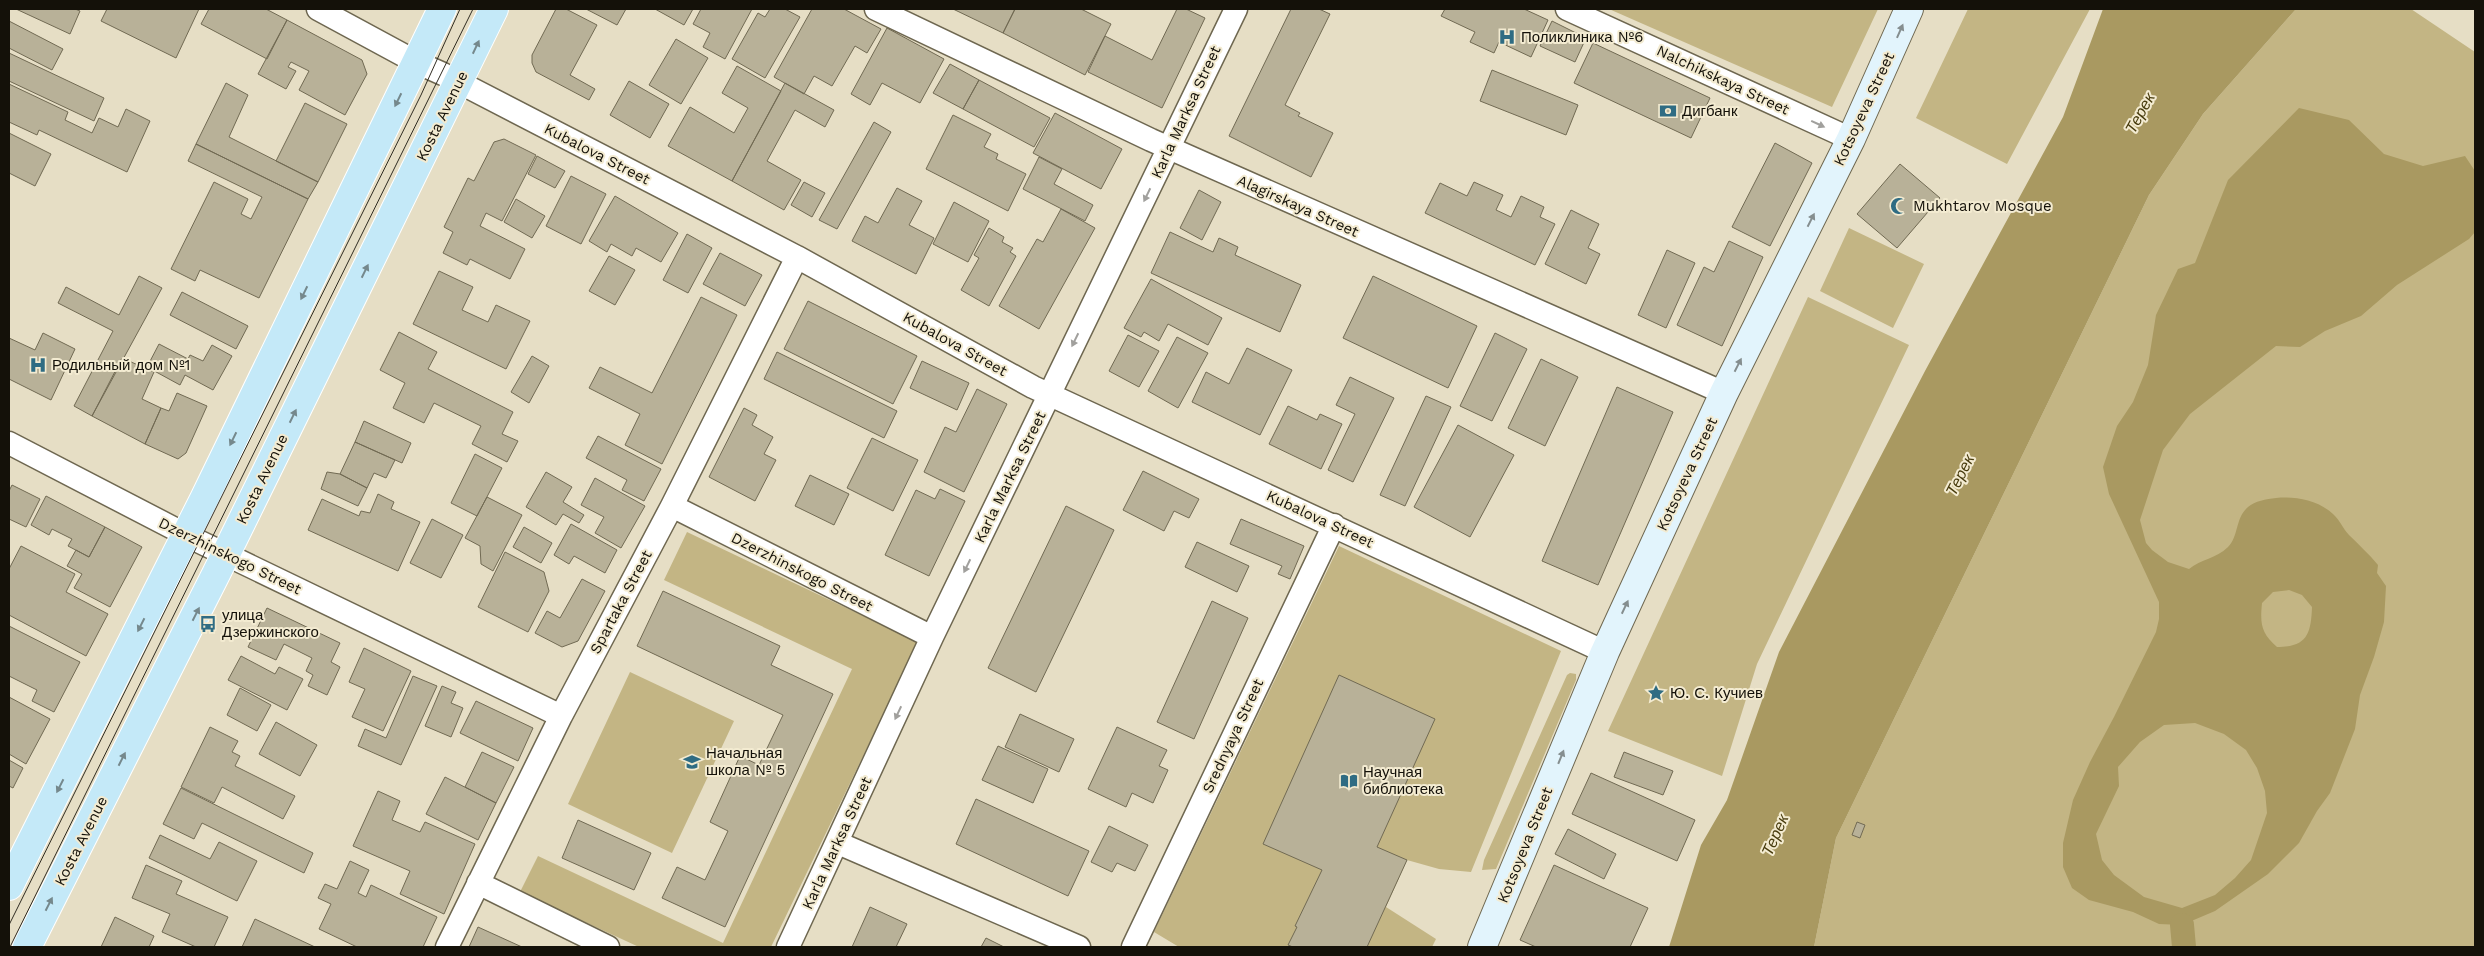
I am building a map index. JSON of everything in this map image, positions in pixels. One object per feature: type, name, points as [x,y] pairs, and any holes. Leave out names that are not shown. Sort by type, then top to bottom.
[{"type":"main road","points":[[9,886],[186,534],[442,9]]},
{"type":"main road","name":"Kosta Avenue","points":[[27,947],[225,554],[494,9]]},
{"type":"street","name":"Kubalova Street","points":[[318,9],[416,62],[459,82],[796,257],[1049,394],[1605,652]]},
{"type":"street","name":"Alagirskaya Street","points":[[876,9],[1169,148],[1724,393]]},
{"type":"street","name":"Karla Marksa Street","points":[[788,947],[838,843],[932,637],[1236,9]]},
{"type":"street","name":"Nalchikskaya Street","points":[[1567,9],[1851,139]]},
{"type":"street","name":"Kotsoyeva Street","points":[[1482,947],[1605,652],[1724,393],[1851,139],[1910,9]]},
{"type":"street","name":"Spartaka Street","points":[[447,947],[561,716],[672,506],[796,257]]},
{"type":"street","name":"Dzerzhinskogo Street","points":[[9,443],[225,554],[561,716]]},
{"type":"street","name":"Dzerzhinskogo Street","points":[[672,506],[932,637]]},
{"type":"street","name":"Srednyaya Street","points":[[1133,947],[1334,525]]},
{"type":"street","points":[[838,843],[1079,947]]},
{"type":"street","points":[[478,883],[608,947]]},
{"type":"shaded area","points":[[1609,9],[1878,9],[1832,107]]},
{"type":"shaded area","points":[[1968,9],[2090,9],[2007,164],[1916,118]]},
{"type":"shaded area","points":[[2296,9],[2411,9],[2475,52],[2475,947],[1814,947],[1836,838],[2149,195],[2203,114]]},
{"type":"shaded area","points":[[1849,228],[1924,264],[1893,328],[1820,291]]},
{"type":"shaded area","points":[[1808,297],[1909,345],[1757,664],[1722,776],[1608,731]]},
{"type":"shaded area","points":[[687,532],[918,642],[771,947],[639,947],[520,892],[538,856],[723,943],[852,669],[664,580]]},
{"type":"shaded area","points":[[1339,546],[1561,651],[1471,872],[1439,869],[1407,860],[1386,907],[1436,939],[1432,947],[1179,947],[1154,932]]},
{"type":"shaded area","points":[[630,672],[734,721],[672,853],[568,804]]},
{"type":"shaded area","points":[[1570,673],[1576,674],[1576,680],[1496,869],[1482,870],[1484,860],[1567,675]]},
{"type":"water","name":"Терек","points":[[2103,9],[2296,9],[2203,114],[2149,195],[1836,838],[1814,947],[1669,947],[1701,845],[1727,800],[1779,652],[1925,371],[2063,117]]},
{"type":"water","points":[[2299,108],[2349,120],[2384,154],[2423,166],[2465,156],[2475,171],[2475,232],[2469,239],[2397,285],[2361,316],[2325,331],[2300,347],[2276,346],[2190,414],[2163,450],[2140,520],[2146,543],[2168,562],[2189,569],[2219,554],[2228,547],[2234,538],[2241,516],[2251,505],[2272,498],[2298,498],[2320,505],[2335,516],[2347,533],[2378,565],[2377,573],[2386,586],[2384,622],[2360,695],[2355,729],[2330,793],[2317,811],[2299,843],[2268,874],[2215,911],[2182,925],[2159,924],[2133,912],[2089,900],[2072,888],[2063,867],[2063,843],[2073,800],[2090,762],[2156,632],[2159,619],[2159,602],[2109,494],[2103,467],[2117,426],[2133,402],[2148,365],[2156,315],[2178,269],[2195,263],[2228,180]],"holes":[[[2289,590],[2302,595],[2312,607],[2310,625],[2308,632],[2301,641],[2295,645],[2277,647],[2263,628],[2261,617],[2262,603],[2273,592]],[[2195,723],[2224,734],[2246,750],[2257,768],[2265,791],[2267,813],[2251,860],[2235,878],[2215,895],[2182,908],[2144,897],[2114,875],[2102,860],[2096,834],[2119,786],[2118,767],[2140,742],[2164,725]]]},
{"type":"building","points":[[16,9],[75,9],[80,11],[70,34]]},
{"type":"building","points":[[107,9],[199,9],[176,58],[101,21]]},
{"type":"building","points":[[209,9],[266,9],[287,20],[267,59],[201,24]]},
{"type":"building","points":[[556,9],[566,9],[597,25],[570,75],[595,89],[589,100],[536,72],[532,63],[532,55]]},
{"type":"building","points":[[586,9],[626,9],[617,25]]},
{"type":"building","points":[[655,9],[693,9],[684,25]]},
{"type":"building","points":[[701,9],[752,9],[725,59],[703,47],[710,33],[693,24]]},
{"type":"building","points":[[770,9],[785,9],[800,17],[765,78],[732,59],[758,13],[765,17]]},
{"type":"building","points":[[812,9],[844,9],[881,29],[867,53],[855,46],[832,86],[814,76],[804,94],[774,77]]},
{"type":"building","points":[[953,9],[1015,9],[1003,33]]},
{"type":"building","points":[[1015,9],[1081,9],[1111,24],[1085,75],[1003,33]]},
{"type":"building","points":[[1177,9],[1186,9],[1205,18],[1162,108],[1088,72],[1105,36],[1152,60]]},
{"type":"building","points":[[1291,9],[1319,9],[1330,14],[1285,105],[1300,113],[1298,116],[1333,133],[1311,177],[1229,136]]},
{"type":"building","name":"Поликлиника №6","points":[[1445,9],[1524,9],[1548,20],[1531,57],[1499,42],[1494,53],[1470,42],[1475,32],[1441,16]]},
{"type":"building","points":[[287,20],[362,60],[367,74],[345,115],[299,90],[309,71],[291,62],[288,67],[296,71],[286,89],[258,74]]},
{"type":"building","points":[[9,21],[63,49],[52,70],[9,48]]},
{"type":"building","points":[[1552,21],[1586,38],[1575,62],[1540,46]]},
{"type":"building","points":[[887,28],[944,59],[920,103],[882,83],[870,105],[851,94]]},
{"type":"building","points":[[676,39],[708,58],[681,104],[649,85]]},
{"type":"building","points":[[1593,43],[1710,98],[1691,138],[1574,83]]},
{"type":"building","points":[[9,53],[104,98],[94,121],[9,81]]},
{"type":"building","points":[[950,64],[979,80],[963,109],[933,93]]},
{"type":"building","points":[[737,66],[781,91],[732,181],[668,146],[690,107],[734,133],[748,108],[722,93]]},
{"type":"building","points":[[1492,70],[1578,105],[1566,135],[1480,101]]},
{"type":"building","points":[[979,80],[1050,118],[1034,147],[963,109]]},
{"type":"building","points":[[629,81],[669,104],[650,138],[610,115]]},
{"type":"building","points":[[226,83],[248,95],[229,137],[318,182],[308,199],[196,144]]},
{"type":"building","points":[[785,83],[834,110],[825,127],[795,110],[767,161],[801,180],[784,210],[732,181]]},
{"type":"building","points":[[9,84],[68,112],[65,120],[92,133],[99,118],[118,127],[126,109],[150,121],[127,172],[39,130],[37,135],[9,122]]},
{"type":"building","points":[[305,103],[347,124],[318,182],[276,161]]},
{"type":"building","points":[[1055,113],[1122,149],[1101,189],[1033,153]]},
{"type":"building","points":[[953,115],[991,134],[984,147],[998,154],[996,159],[1026,174],[1008,211],[926,169]]},
{"type":"building","points":[[874,122],[891,132],[837,229],[819,220]]},
{"type":"building","points":[[9,133],[51,154],[35,186],[9,173]]},
{"type":"building","points":[[504,139],[536,155],[502,221],[486,213],[480,226],[525,249],[510,279],[470,259],[467,265],[443,253],[453,232],[444,227],[468,178],[474,181],[494,142]]},
{"type":"building","points":[[1775,143],[1812,163],[1770,246],[1732,227]]},
{"type":"building","points":[[196,144],[308,199],[259,298],[200,270],[195,281],[171,269],[214,182],[248,199],[241,214],[251,219],[262,197],[188,161]]},
{"type":"building","points":[[537,156],[565,171],[555,188],[528,174]]},
{"type":"building","points":[[1039,157],[1062,169],[1054,184],[1093,205],[1085,221],[1023,189]]},
{"type":"building","name":"Mukhtarov Mosque","points":[[1900,164],[1940,198],[1897,248],[1857,214]]},
{"type":"building","points":[[571,176],[606,194],[581,244],[546,226]]},
{"type":"building","points":[[804,182],[825,193],[812,217],[791,205]]},
{"type":"building","points":[[1474,182],[1503,195],[1496,210],[1511,217],[1521,196],[1544,207],[1540,217],[1555,224],[1535,265],[1425,213],[1440,183],[1467,196]]},
{"type":"building","points":[[897,188],[922,201],[909,225],[934,238],[916,274],[852,241],[865,216],[878,223]]},
{"type":"building","points":[[1199,190],[1221,202],[1202,240],[1180,228]]},
{"type":"building","points":[[615,196],[678,233],[661,262],[636,248],[632,256],[611,244],[607,252],[589,241]]},
{"type":"building","points":[[516,199],[545,216],[532,238],[504,222]]},
{"type":"building","points":[[954,202],[989,221],[968,262],[933,244]]},
{"type":"building","points":[[1061,209],[1095,228],[1039,329],[999,306],[1037,239],[1043,242]]},
{"type":"building","points":[[1571,210],[1599,224],[1588,248],[1600,254],[1586,284],[1545,264]]},
{"type":"building","points":[[989,228],[1004,237],[1002,242],[1013,248],[1010,252],[1016,256],[989,306],[961,290],[979,258],[974,255]]},
{"type":"building","points":[[1170,232],[1213,252],[1219,238],[1238,247],[1235,255],[1301,285],[1280,332],[1151,273]]},
{"type":"building","points":[[687,234],[712,248],[688,293],[663,280]]},
{"type":"building","points":[[1729,241],[1763,257],[1722,346],[1677,325],[1704,267],[1714,272]]},
{"type":"building","points":[[1667,250],[1695,263],[1666,328],[1638,315]]},
{"type":"building","points":[[720,253],[762,275],[745,306],[703,284]]},
{"type":"building","points":[[609,256],[635,270],[615,305],[589,291]]},
{"type":"building","points":[[439,271],[473,287],[462,310],[488,322],[496,305],[530,321],[506,369],[413,324]]},
{"type":"building","points":[[139,276],[162,288],[92,416],[74,406],[113,331],[58,303],[66,287],[119,315]]},
{"type":"building","points":[[1373,276],[1477,326],[1448,388],[1343,338]]},
{"type":"building","points":[[1151,279],[1222,318],[1208,345],[1168,324],[1159,341],[1144,332],[1141,337],[1124,328]]},
{"type":"building","points":[[182,292],[248,326],[236,349],[170,315]]},
{"type":"building","points":[[701,297],[737,315],[662,464],[625,445],[640,414],[589,388],[600,367],[652,393]]},
{"type":"building","points":[[808,301],[917,356],[893,404],[784,349]]},
{"type":"building","points":[[399,332],[437,352],[428,369],[513,412],[502,434],[518,441],[507,462],[472,444],[481,426],[434,403],[424,423],[393,408],[405,383],[380,370]]},
{"type":"building","name":"Родильный дом №1","points":[[43,333],[75,349],[51,400],[9,379],[9,338],[35,350]]},
{"type":"building","points":[[1495,333],[1527,349],[1492,421],[1460,406]]},
{"type":"building","points":[[1128,335],[1159,351],[1139,387],[1109,371]]},
{"type":"building","points":[[1177,337],[1208,353],[1178,408],[1148,391]]},
{"type":"building","points":[[159,344],[188,359],[190,355],[203,361],[212,345],[232,356],[213,390],[185,375],[180,385],[147,367]]},
{"type":"building","points":[[1247,348],[1292,370],[1260,435],[1192,402],[1206,372],[1229,384]]},
{"type":"building","points":[[777,352],[897,411],[884,438],[764,379]]},
{"type":"building","points":[[532,356],[549,366],[529,403],[511,392]]},
{"type":"building","points":[[122,358],[154,372],[142,399],[161,408],[145,444],[92,416]]},
{"type":"building","points":[[1541,359],[1578,377],[1545,446],[1508,428]]},
{"type":"building","points":[[922,361],[969,383],[957,410],[910,388]]},
{"type":"building","points":[[1350,377],[1394,398],[1353,482],[1328,470],[1355,414],[1336,405]]},
{"type":"building","points":[[1617,387],[1673,412],[1598,585],[1542,561]]},
{"type":"building","points":[[977,389],[1007,404],[964,492],[924,472],[945,427],[956,432]]},
{"type":"building","points":[[177,393],[207,406],[186,453],[178,459],[145,444],[161,408],[169,411]]},
{"type":"building","points":[[1426,396],[1451,407],[1405,506],[1380,495]]},
{"type":"building","points":[[1288,406],[1317,420],[1320,414],[1342,424],[1321,469],[1269,444]]},
{"type":"building","points":[[744,408],[757,415],[752,425],[773,437],[764,454],[776,460],[755,501],[709,477]]},
{"type":"building","points":[[364,421],[411,443],[402,463],[355,442]]},
{"type":"building","points":[[1458,425],[1514,455],[1470,537],[1414,507]]},
{"type":"building","points":[[598,436],[661,469],[644,501],[622,490],[627,480],[586,458]]},
{"type":"building","points":[[872,438],[918,460],[893,511],[847,488]]},
{"type":"building","points":[[355,442],[395,460],[386,478],[374,473],[367,488],[340,474]]},
{"type":"building","points":[[475,454],[502,468],[477,516],[451,503]]},
{"type":"building","points":[[1143,471],[1199,499],[1189,518],[1174,511],[1164,531],[1123,510]]},
{"type":"building","points":[[327,472],[340,474],[367,488],[358,506],[321,489]]},
{"type":"building","points":[[546,472],[572,487],[563,502],[584,515],[579,523],[563,514],[556,525],[526,507]]},
{"type":"building","points":[[810,475],[849,494],[834,525],[795,506]]},
{"type":"building","points":[[595,478],[645,506],[621,548],[595,533],[604,517],[581,505]]},
{"type":"building","points":[[12,485],[40,499],[26,527],[9,519],[9,491]]},
{"type":"building","points":[[940,489],[965,501],[929,576],[885,555],[916,490],[935,499]]},
{"type":"building","points":[[378,494],[394,502],[391,509],[420,522],[398,571],[308,530],[322,499],[359,516],[361,511],[370,513]]},
{"type":"building","points":[[46,496],[105,527],[89,557],[68,546],[72,539],[52,529],[49,535],[31,525]]},
{"type":"building","points":[[487,497],[522,515],[493,571],[481,564],[480,546],[465,538]]},
{"type":"building","points":[[1066,506],[1114,530],[1036,692],[988,668]]},
{"type":"building","points":[[432,519],[463,535],[441,578],[410,563]]},
{"type":"building","points":[[1241,519],[1304,546],[1290,579],[1278,574],[1282,566],[1230,544]]},
{"type":"building","points":[[571,524],[617,550],[605,573],[574,556],[569,564],[554,555]]},
{"type":"building","points":[[105,527],[142,547],[110,607],[74,588],[82,574],[67,566],[76,550],[89,557]]},
{"type":"building","points":[[524,527],[552,543],[541,563],[513,547]]},
{"type":"building","points":[[1197,542],[1249,566],[1237,592],[1185,567]]},
{"type":"building","points":[[21,546],[75,574],[66,592],[108,614],[86,656],[9,615],[9,569]]},
{"type":"building","points":[[505,552],[544,572],[549,591],[528,632],[478,607]]},
{"type":"building","points":[[582,579],[605,591],[578,641],[562,647],[535,633],[547,611],[560,618]]},
{"type":"building","points":[[663,591],[780,646],[771,665],[833,694],[725,927],[662,898],[677,867],[705,880],[728,831],[710,822],[740,756],[759,765],[783,715],[637,646]]},
{"type":"building","points":[[1212,601],[1248,618],[1194,739],[1157,722]]},
{"type":"building","points":[[267,608],[340,643],[331,662],[340,667],[327,695],[308,686],[313,675],[306,671],[312,658],[284,644],[276,660],[248,647]]},
{"type":"building","points":[[9,626],[80,662],[54,712],[32,701],[37,690],[9,676]]},
{"type":"building","points":[[364,648],[411,671],[383,731],[352,717],[365,689],[349,682]]},
{"type":"building","points":[[241,656],[275,674],[279,667],[303,679],[287,710],[228,680]]},
{"type":"building","name":"Научная библиотека","points":[[1339,675],[1435,719],[1377,847],[1407,860],[1367,947],[1293,947],[1288,945],[1297,927],[1295,926],[1322,870],[1263,844]]},
{"type":"building","points":[[413,676],[437,686],[401,765],[358,746],[365,729],[386,738]]},
{"type":"building","points":[[442,686],[456,692],[451,703],[463,708],[451,737],[425,726]]},
{"type":"building","points":[[240,688],[271,705],[257,731],[227,715]]},
{"type":"building","points":[[9,697],[50,719],[26,764],[9,754]]},
{"type":"building","points":[[476,701],[533,728],[518,761],[460,733]]},
{"type":"building","points":[[1020,714],[1074,739],[1059,772],[1005,747]]},
{"type":"building","points":[[276,722],[317,745],[300,776],[259,754]]},
{"type":"building","points":[[210,727],[238,741],[232,752],[240,756],[235,766],[295,796],[283,819],[222,787],[214,803],[181,787]]},
{"type":"building","points":[[1117,727],[1167,750],[1159,766],[1168,770],[1153,803],[1132,793],[1126,807],[1088,789]]},
{"type":"building","points":[[998,746],[1048,769],[1033,803],[982,780]]},
{"type":"building","points":[[482,752],[514,767],[496,803],[465,787]]},
{"type":"building","points":[[1624,752],[1673,771],[1663,795],[1614,777]]},
{"type":"building","points":[[9,760],[23,768],[13,788],[9,786]]},
{"type":"building","points":[[1591,773],[1695,820],[1677,861],[1572,814]]},
{"type":"building","points":[[445,777],[496,803],[478,840],[426,814]]},
{"type":"building","points":[[181,788],[313,853],[304,873],[202,823],[194,839],[163,824]]},
{"type":"building","points":[[378,791],[400,801],[392,820],[420,832],[425,822],[475,844],[444,914],[400,894],[410,871],[353,846]]},
{"type":"building","points":[[976,799],[1089,851],[1068,896],[956,844]]},
{"type":"building","points":[[578,820],[651,853],[634,890],[562,858]]},
{"type":"building","points":[[1857,822],[1865,825],[1860,838],[1852,835]]},
{"type":"building","points":[[1109,826],[1148,845],[1135,871],[1117,863],[1112,872],[1091,862]]},
{"type":"building","points":[[1568,829],[1616,854],[1604,879],[1555,854]]},
{"type":"building","points":[[160,835],[210,859],[219,842],[257,861],[237,901],[149,858]]},
{"type":"building","points":[[350,861],[369,870],[358,893],[366,897],[371,885],[437,917],[423,947],[357,947],[319,929],[331,904],[318,898],[325,884],[337,889]]},
{"type":"building","points":[[146,865],[182,881],[176,894],[228,917],[214,947],[196,947],[162,932],[170,914],[132,898]]},
{"type":"building","points":[[1554,865],[1648,908],[1630,947],[1536,947],[1520,940]]},
{"type":"building","points":[[870,907],[907,924],[896,947],[852,947]]},
{"type":"building","points":[[115,917],[154,936],[149,947],[101,947]]},
{"type":"building","points":[[255,919],[315,947],[242,947]]},
{"type":"building","points":[[478,927],[522,947],[469,947]]},
{"type":"building","points":[[986,938],[1004,947],[981,947]]},
{"type":"waterway","points":[[2182,925],[2184,947]]},
{"type":"tram line","points":[[9,925],[421,95],[460,9]]},
{"type":"tram line","points":[[10,947],[473,9]]},
{"type":"place","name":"Поликлиника №6","points":[[1507,37]]},
{"type":"place","name":"Дигбанк","points":[[1668,111]]},
{"type":"place","name":"Mukhtarov Mosque","points":[[1899,206]]},
{"type":"place","name":"Родильный дом №1","points":[[38,365]]},
{"type":"place","name":"улица Дзержинского","points":[[208,624]]},
{"type":"place","name":"Ю. С. Кучиев","points":[[1656,693]]},
{"type":"place","name":"Начальная школа № 5","points":[[692,762]]},
{"type":"place","name":"Научная библиотека","points":[[1349,781]]}]
